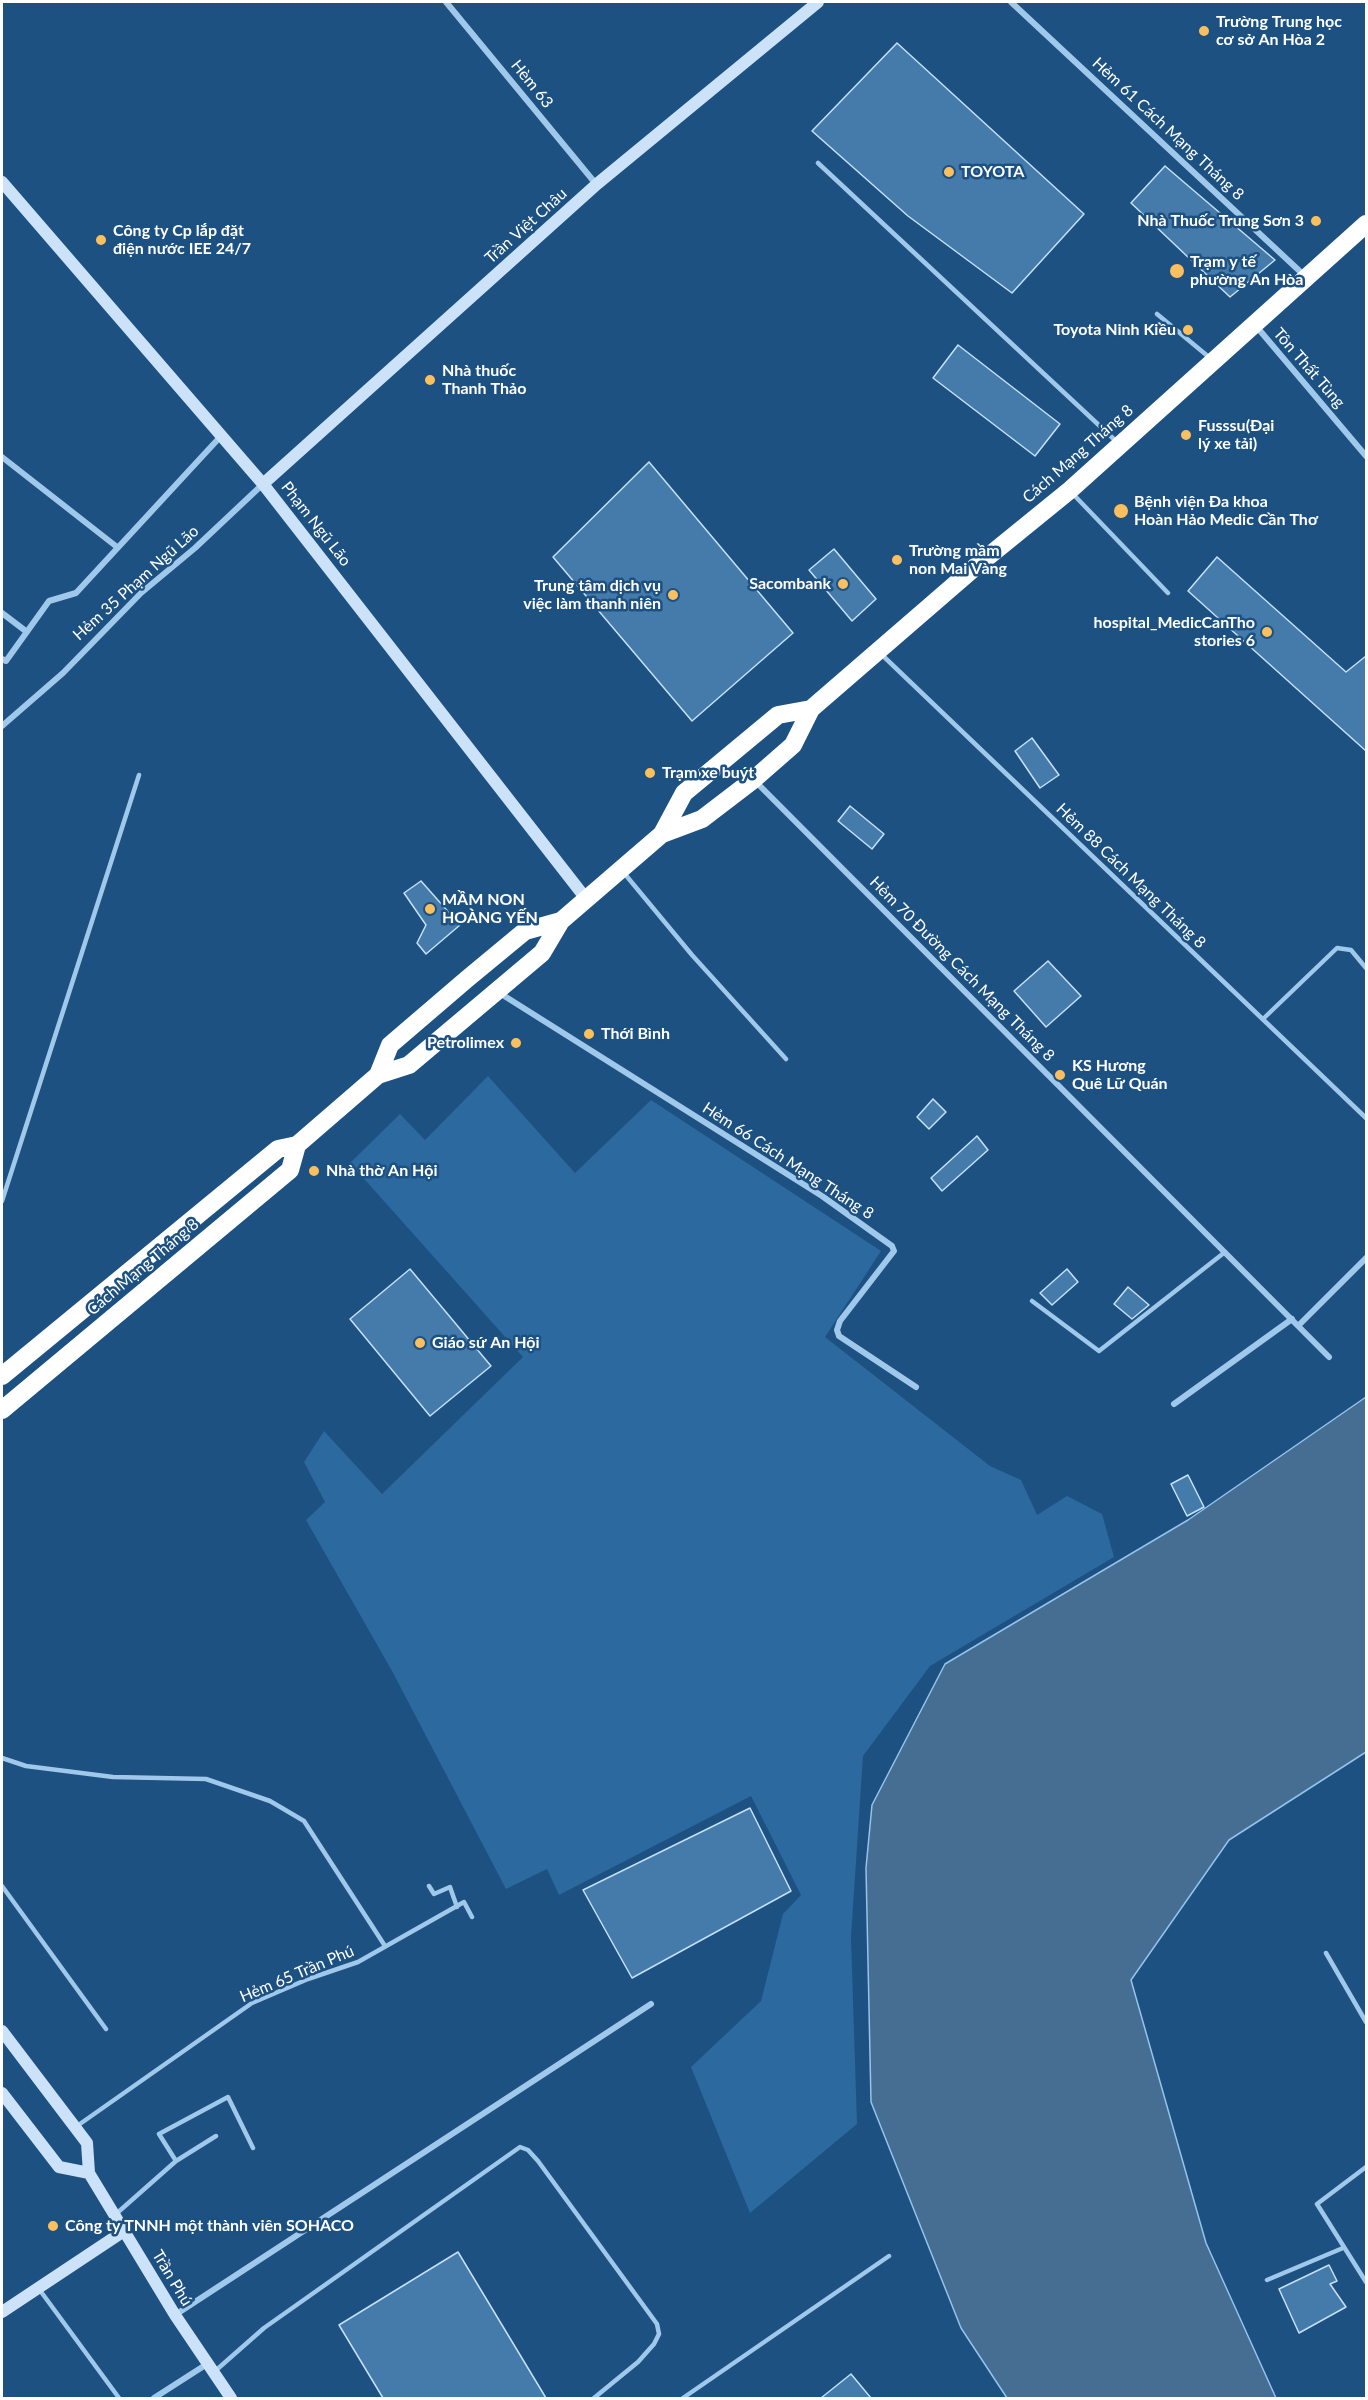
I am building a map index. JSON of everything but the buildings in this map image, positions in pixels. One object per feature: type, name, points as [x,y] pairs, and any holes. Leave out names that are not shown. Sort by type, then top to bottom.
[{"type":"highway","name":"Cách Mạng Tháng 8","points":[[662,834],[702,819],[794,745],[811,709],[974,568],[1070,490],[1366,224]]},
{"type":"highway","name":"Cách Mạng Tháng 8","points":[[2,1376],[278,1149],[297,1145],[378,1075],[409,1065],[542,953],[561,921],[623,871],[662,834],[684,793],[778,715],[811,709]]},
{"type":"highway","name":"Cách Mạng Tháng 8","points":[[378,1075],[390,1045],[466,979],[525,931],[561,921]]},
{"type":"highway","name":"Cách Mạng Tháng 8","points":[[2,1410],[290,1170],[297,1145]]},
{"type":"street","name":"Hèm 63","points":[[446,2],[597,184]]},
{"type":"street","name":"Trần Việt Châu","points":[[263,484],[597,184],[818,2]]},
{"type":"street","name":"Hẻm 61 Cách Mạng Tháng 8","points":[[1011,2],[1306,278]]},
{"type":"street","name":"Phạm Ngũ Lão","points":[[3,187],[263,484],[587,900]]},
{"type":"street","name":"Tôn Thất Tùng","points":[[1255,326],[1366,456]]},
{"type":"street","points":[[2,659],[6,661],[49,601],[76,593],[222,436]]},
{"type":"street","points":[[2,457],[117,547]]},
{"type":"street","name":"Hẻm 35 Phạm Ngũ Lão","points":[[2,726],[63,673],[141,592],[195,548],[263,484]]},
{"type":"street","points":[[2,613],[27,632]]},
{"type":"street","name":"Hẻm 70 Đường Cách Mạng Tháng 8","points":[[753,780],[1329,1357]]},
{"type":"street","name":"Hẻm 66 Cách Mạng Tháng 8","points":[[498,991],[822,1196],[892,1246],[894,1251],[840,1322],[837,1330],[839,1336],[916,1387]]},
{"type":"street","points":[[1298,1326],[1366,1258]]},
{"type":"street","points":[[1174,1404],[1292,1319]]},
{"type":"street","points":[[175,2315],[651,2004]]},
{"type":"street","name":"Trần Phú","points":[[2,2031],[87,2143],[89,2173],[209,2369],[231,2398]]},
{"type":"street","points":[[2,2093],[59,2167],[89,2173]]},
{"type":"street","points":[[2,2312],[124,2231]]},
{"type":"street","points":[[154,2398],[209,2369]]},
{"type":"lane","points":[[818,163],[1119,445]]},
{"type":"lane","points":[[1157,314],[1215,361]]},
{"type":"lane","points":[[1070,490],[1168,593]]},
{"type":"lane","name":"Hẻm 88 Cách Mạng Tháng 8","points":[[878,651],[1366,1118]]},
{"type":"lane","points":[[2,1201],[139,776]]},
{"type":"lane","points":[[623,871],[692,955],[786,1059]]},
{"type":"lane","points":[[1263,1019],[1337,948],[1351,950],[1366,968]]},
{"type":"lane","points":[[1032,1301],[1099,1351],[1225,1252]]},
{"type":"lane","points":[[2,1758],[26,1766],[113,1777],[206,1779],[270,1801],[304,1821],[385,1946]]},
{"type":"lane","points":[[2,1886],[106,2029]]},
{"type":"lane","points":[[429,1886],[434,1894],[450,1887],[457,1907],[464,1902],[471,1917]]},
{"type":"lane","name":"Hẻm 65 Trần Phú","points":[[75,2128],[252,2003],[308,1979],[358,1962],[457,1907]]},
{"type":"lane","points":[[1326,1953],[1366,2022]]},
{"type":"lane","points":[[176,2161],[159,2134],[228,2097],[253,2148]]},
{"type":"lane","points":[[114,2216],[176,2161],[216,2136]]},
{"type":"lane","points":[[209,2369],[520,2147],[528,2150],[538,2161],[657,2324],[659,2334],[638,2362],[594,2398]]},
{"type":"lane","points":[[1366,2167],[1317,2204],[1366,2282]]},
{"type":"lane","points":[[1267,2280],[1343,2248]]},
{"type":"lane","points":[[683,2398],[889,2256]]},
{"type":"lane","points":[[38,2287],[119,2398]]},
{"type":"shaded area","points":[[488,1076],[575,1173],[651,1100],[881,1251],[825,1337],[990,1466],[1021,1480],[1037,1515],[1067,1496],[1102,1514],[1114,1557],[930,1666],[863,1756],[851,1937],[857,2124],[750,2213],[691,2067],[761,2001],[783,1914],[801,1895],[751,1796],[559,1895],[547,1869],[506,1889],[392,1671],[306,1520],[325,1502],[304,1462],[324,1431],[382,1494],[523,1357],[350,1163],[400,1114],[425,1140]]},
{"type":"shaded area","points":[[1366,1397],[1366,1752],[1229,1840],[1131,1980],[1206,2243],[1276,2398],[1007,2398],[961,2328],[871,2102],[866,1868],[872,1805],[945,1664],[1188,1520]]},
{"type":"place","name":"Trường Trung học cơ sở An Hòa 2","points":[[1204,31]]},
{"type":"place","name":"TOYOTA","points":[[949,172]]},
{"type":"place","name":"Nhà Thuốc Trung Sơn 3","points":[[1316,221]]},
{"type":"place","name":"Công ty Cp lắp đặt điện nước IEE 24/7","points":[[101,240]]},
{"type":"place","name":"Trạm y tế phường An Hòa","points":[[1177,271]]},
{"type":"place","name":"Toyota Ninh Kiều","points":[[1188,330]]},
{"type":"place","name":"Nhà thuốc Thanh Thảo","points":[[430,380]]},
{"type":"place","name":"Fusssu(Đại lý xe tải)","points":[[1186,435]]},
{"type":"place","name":"Bệnh viện Đa khoa Hoàn Hảo Medic Cần Thơ","points":[[1121,511]]},
{"type":"place","name":"Trường mầm non Mai Vàng","points":[[897,560]]},
{"type":"place","name":"Sacombank","points":[[843,584]]},
{"type":"place","name":"Trung tâm dịch vụ việc làm thanh niên","points":[[673,595]]},
{"type":"place","name":"hospital_MedicCanTho stories 6","points":[[1267,632]]},
{"type":"place","name":"Trạm xe buýt","points":[[650,773]]},
{"type":"place","name":"MẦM NON HOÀNG YẾN","points":[[430,909]]},
{"type":"place","name":"Thới Bình","points":[[589,1034]]},
{"type":"place","name":"Petrolimex","points":[[516,1043]]},
{"type":"place","name":"KS Hương Quê Lữ Quán","points":[[1060,1075]]},
{"type":"place","name":"Nhà thờ An Hội","points":[[314,1171]]},
{"type":"place","name":"Giáo sứ An Hội","points":[[420,1343]]},
{"type":"place","name":"Công ty TNNH một thành viên SOHACO","points":[[53,2226]]}]
